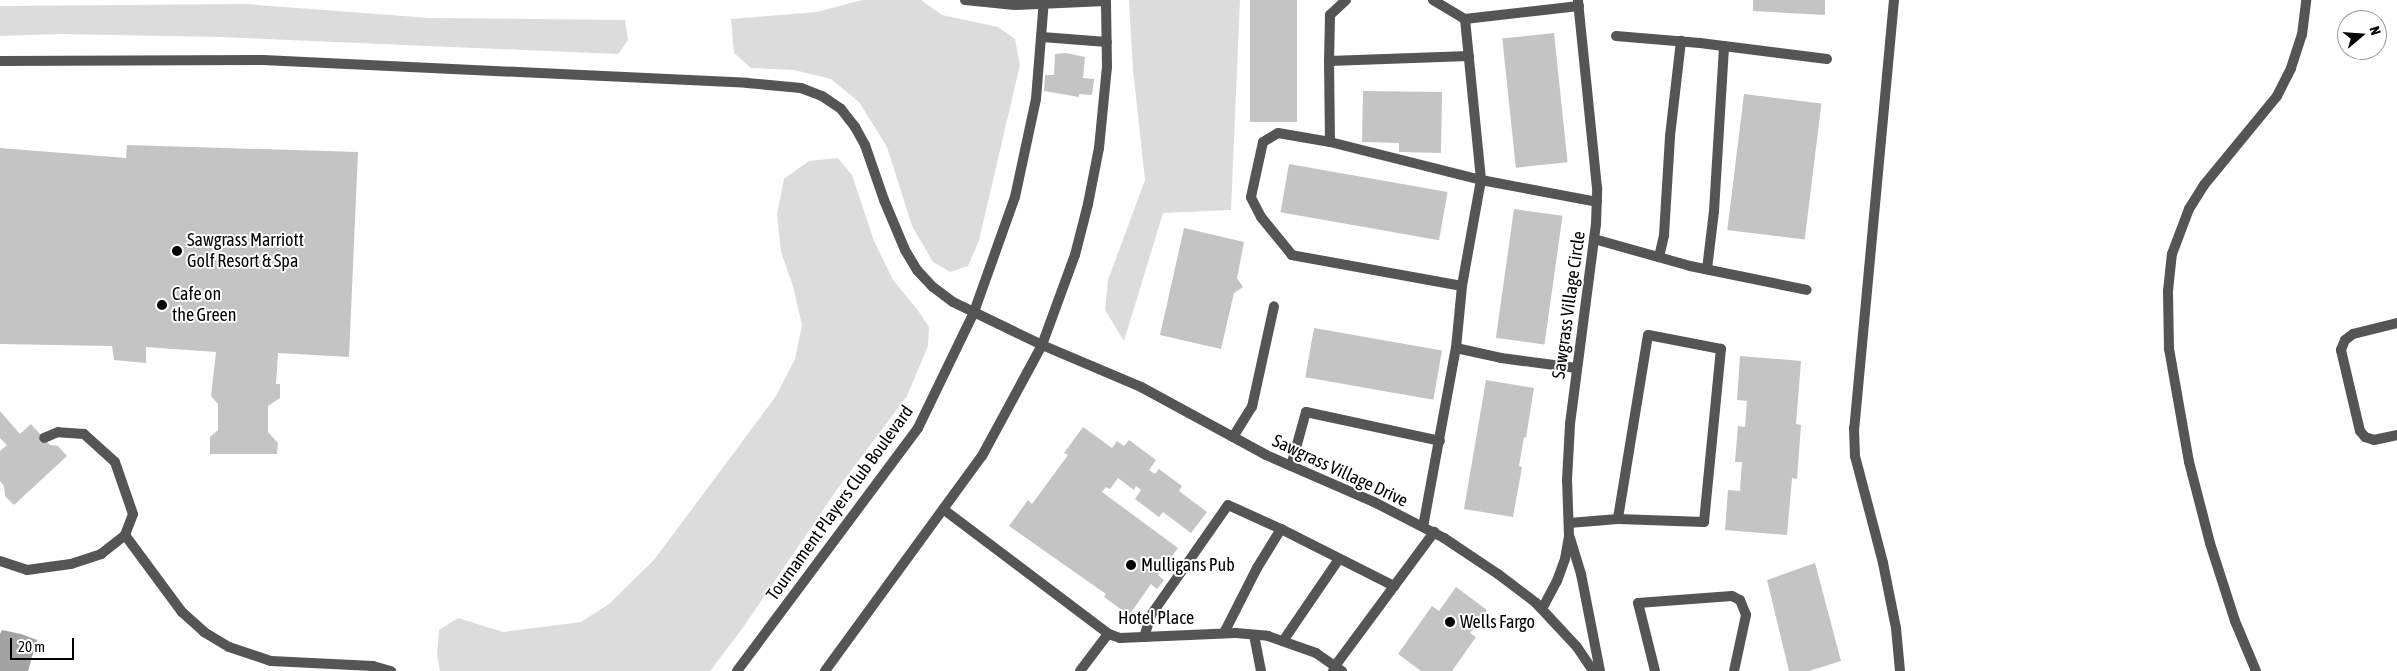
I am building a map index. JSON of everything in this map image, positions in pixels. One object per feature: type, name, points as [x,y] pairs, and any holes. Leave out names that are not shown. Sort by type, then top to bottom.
[{"type":"street","points":[[825,671],[982,456],[1042,345],[1075,255],[1088,204],[1099,148],[1107,67],[1106,0],[1015,5],[965,0]]},
{"type":"street","points":[[1330,142],[1328,61],[1330,15],[1346,0]]},
{"type":"street","points":[[1433,0],[1465,19],[1578,3]]},
{"type":"street","points":[[1894,0],[1854,428],[1855,456],[1883,562],[1896,628],[1900,671]]},
{"type":"street","points":[[2256,671],[2235,621],[2210,543],[2189,462],[2169,349],[2168,291],[2172,254],[2182,223],[2204,186],[2278,96],[2291,68],[2302,35],[2306,0]]},
{"type":"street","name":"Tournament Players Club Boulevard","points":[[737,671],[918,428],[974,312],[1015,197],[1036,99],[1045,2]]},
{"type":"street","name":"Sawgrass Village Circle","points":[[1542,610],[1566,559],[1569,536],[1569,442],[1576,368],[1594,239],[1597,202],[1578,3]]},
{"type":"street","points":[[1423,527],[1456,348],[1462,286],[1481,180],[1465,19]]},
{"type":"street","points":[[1616,36],[1681,41],[1827,59]]},
{"type":"street","points":[[1042,37],[1106,42]]},
{"type":"street","points":[[1659,257],[1664,235],[1670,136],[1681,41]]},
{"type":"street","points":[[1707,269],[1714,211],[1724,46]]},
{"type":"street","points":[[1328,61],[1469,56]]},
{"type":"street","name":"Sawgrass Village Drive","points":[[0,60],[263,60],[747,83],[801,88],[822,96],[841,109],[855,127],[865,145],[884,200],[905,250],[917,270],[933,287],[953,302],[1042,345],[1141,387],[1291,466],[1374,502],[1434,532],[1498,574],[1542,610],[1577,647],[1593,671]]},
{"type":"street","points":[[1462,286],[1292,256],[1260,217],[1251,197],[1263,142],[1278,133],[1330,142],[1481,180],[1597,202]]},
{"type":"street","points":[[1594,239],[1707,269],[1807,290]]},
{"type":"street","points":[[1233,437],[1252,407],[1274,306]]},
{"type":"street","points":[[2397,323],[2353,334],[2345,340],[2341,350],[2360,431],[2365,437],[2374,440],[2397,435]]},
{"type":"street","points":[[1569,523],[1618,519],[1704,522],[1721,349],[1648,336],[1618,519]]},
{"type":"street","points":[[1456,348],[1501,358],[1576,368]]},
{"type":"street","points":[[1291,466],[1306,412],[1440,441]]},
{"type":"street","points":[[0,561],[27,570],[71,564],[101,554],[125,535],[133,514],[115,462],[84,434],[58,432],[44,438]]},
{"type":"street","points":[[1144,637],[1151,615],[1228,505],[1282,529],[1394,586]]},
{"type":"street","name":"Hotel Place","points":[[942,509],[1108,634],[1120,638],[1224,633],[1254,635],[1283,641],[1316,653],[1337,669]]},
{"type":"street","points":[[1224,633],[1257,568],[1282,529]]},
{"type":"street","points":[[1337,669],[1434,532]]},
{"type":"street","points":[[125,535],[182,612],[204,632],[229,647],[270,661],[373,666],[391,671]]},
{"type":"street","points":[[1569,536],[1581,574],[1600,671]]},
{"type":"street","points":[[1283,641],[1340,559]]},
{"type":"street","points":[[1655,671],[1638,603],[1732,596],[1740,600],[1746,615],[1734,671]]},
{"type":"street","points":[[1080,671],[1108,634]]},
{"type":"street","points":[[1254,635],[1261,671]]},
{"type":"shaded area","points":[[862,0],[921,0],[942,15],[998,27],[1015,39],[1020,65],[979,240],[968,266],[950,272],[933,262],[912,226],[887,147],[859,102],[831,79],[794,70],[751,68],[734,53],[731,19],[817,12]]},
{"type":"shaded area","points":[[1129,0],[1240,0],[1231,210],[1163,213],[1124,341],[1105,310],[1108,280],[1145,180],[1133,70]]},
{"type":"shaded area","points":[[245,4],[430,18],[625,20],[628,40],[618,54],[221,37],[59,34],[0,36],[0,6]]},
{"type":"shaded area","points":[[838,158],[852,175],[874,241],[893,280],[929,327],[928,346],[907,396],[838,488],[742,629],[710,671],[440,671],[437,654],[439,630],[458,618],[503,632],[581,622],[609,604],[654,560],[776,396],[795,359],[802,325],[793,286],[781,252],[777,214],[784,179],[809,161]]},
{"type":"shaded area","points":[[2,630],[37,640],[28,671],[0,671],[0,634]]},
{"type":"building","points":[[1250,0],[1297,0],[1297,122],[1250,122]]},
{"type":"building","points":[[1753,0],[1825,0],[1825,15],[1753,11]]},
{"type":"building","points":[[1554,33],[1568,162],[1516,168],[1502,38]]},
{"type":"building","points":[[1066,53],[1085,57],[1083,78],[1094,79],[1092,95],[1079,94],[1079,97],[1044,91],[1045,75],[1054,75],[1055,54]]},
{"type":"building","points":[[1363,91],[1442,92],[1441,153],[1399,152],[1399,143],[1362,142]]},
{"type":"building","points":[[1744,94],[1821,104],[1805,239],[1727,230]]},
{"type":"building","name":"Sawgrass Marriott Golf Resort & Spa","points":[[127,145],[358,152],[349,357],[278,353],[276,384],[280,384],[280,398],[268,406],[268,432],[278,443],[277,454],[210,454],[210,437],[218,430],[218,404],[211,396],[216,352],[146,347],[146,363],[114,360],[112,346],[0,344],[0,148],[126,158]]},
{"type":"building","points":[[1289,164],[1448,192],[1439,240],[1280,212]]},
{"type":"building","points":[[1514,209],[1563,216],[1544,345],[1496,338]]},
{"type":"building","points":[[1184,228],[1244,242],[1237,278],[1243,287],[1234,293],[1221,349],[1160,335]]},
{"type":"building","points":[[1314,328],[1442,351],[1433,400],[1305,377]]},
{"type":"building","points":[[1740,356],[1801,361],[1796,424],[1801,425],[1797,479],[1792,478],[1787,535],[1725,530],[1728,490],[1740,491],[1742,462],[1735,462],[1738,426],[1745,427],[1747,401],[1737,400]]},
{"type":"building","points":[[1486,380],[1534,388],[1526,438],[1524,437],[1519,466],[1522,467],[1513,517],[1464,509]]},
{"type":"building","points":[[0,411],[20,434],[31,424],[50,445],[58,446],[67,456],[14,505],[5,496],[4,486],[0,481],[0,451],[7,445],[0,438]]},
{"type":"building","points":[[1083,427],[1112,448],[1117,441],[1124,446],[1129,440],[1156,460],[1149,470],[1155,474],[1159,469],[1182,486],[1179,491],[1207,512],[1191,533],[1163,512],[1159,517],[1135,499],[1141,490],[1136,486],[1134,490],[1118,478],[1110,489],[1106,487],[1102,492],[1178,548],[1158,575],[1164,580],[1157,589],[1151,584],[1129,615],[1104,597],[1106,594],[1009,526],[1028,500],[1032,504],[1068,455],[1064,453]]},
{"type":"building","points":[[1815,563],[1841,661],[1809,671],[1789,671],[1767,580]]},
{"type":"building","name":"Wells Fargo","points":[[1456,587],[1487,610],[1470,633],[1476,637],[1452,671],[1421,671],[1398,654],[1432,606],[1439,611]]},
{"type":"place","name":"Sawgrass Marriott Golf Resort & Spa","points":[[177,251]]},
{"type":"place","name":"Cafe on the Green","points":[[162,305]]},
{"type":"place","name":"Mulligans Pub","points":[[1131,565]]},
{"type":"place","name":"Wells Fargo","points":[[1450,622]]}]
